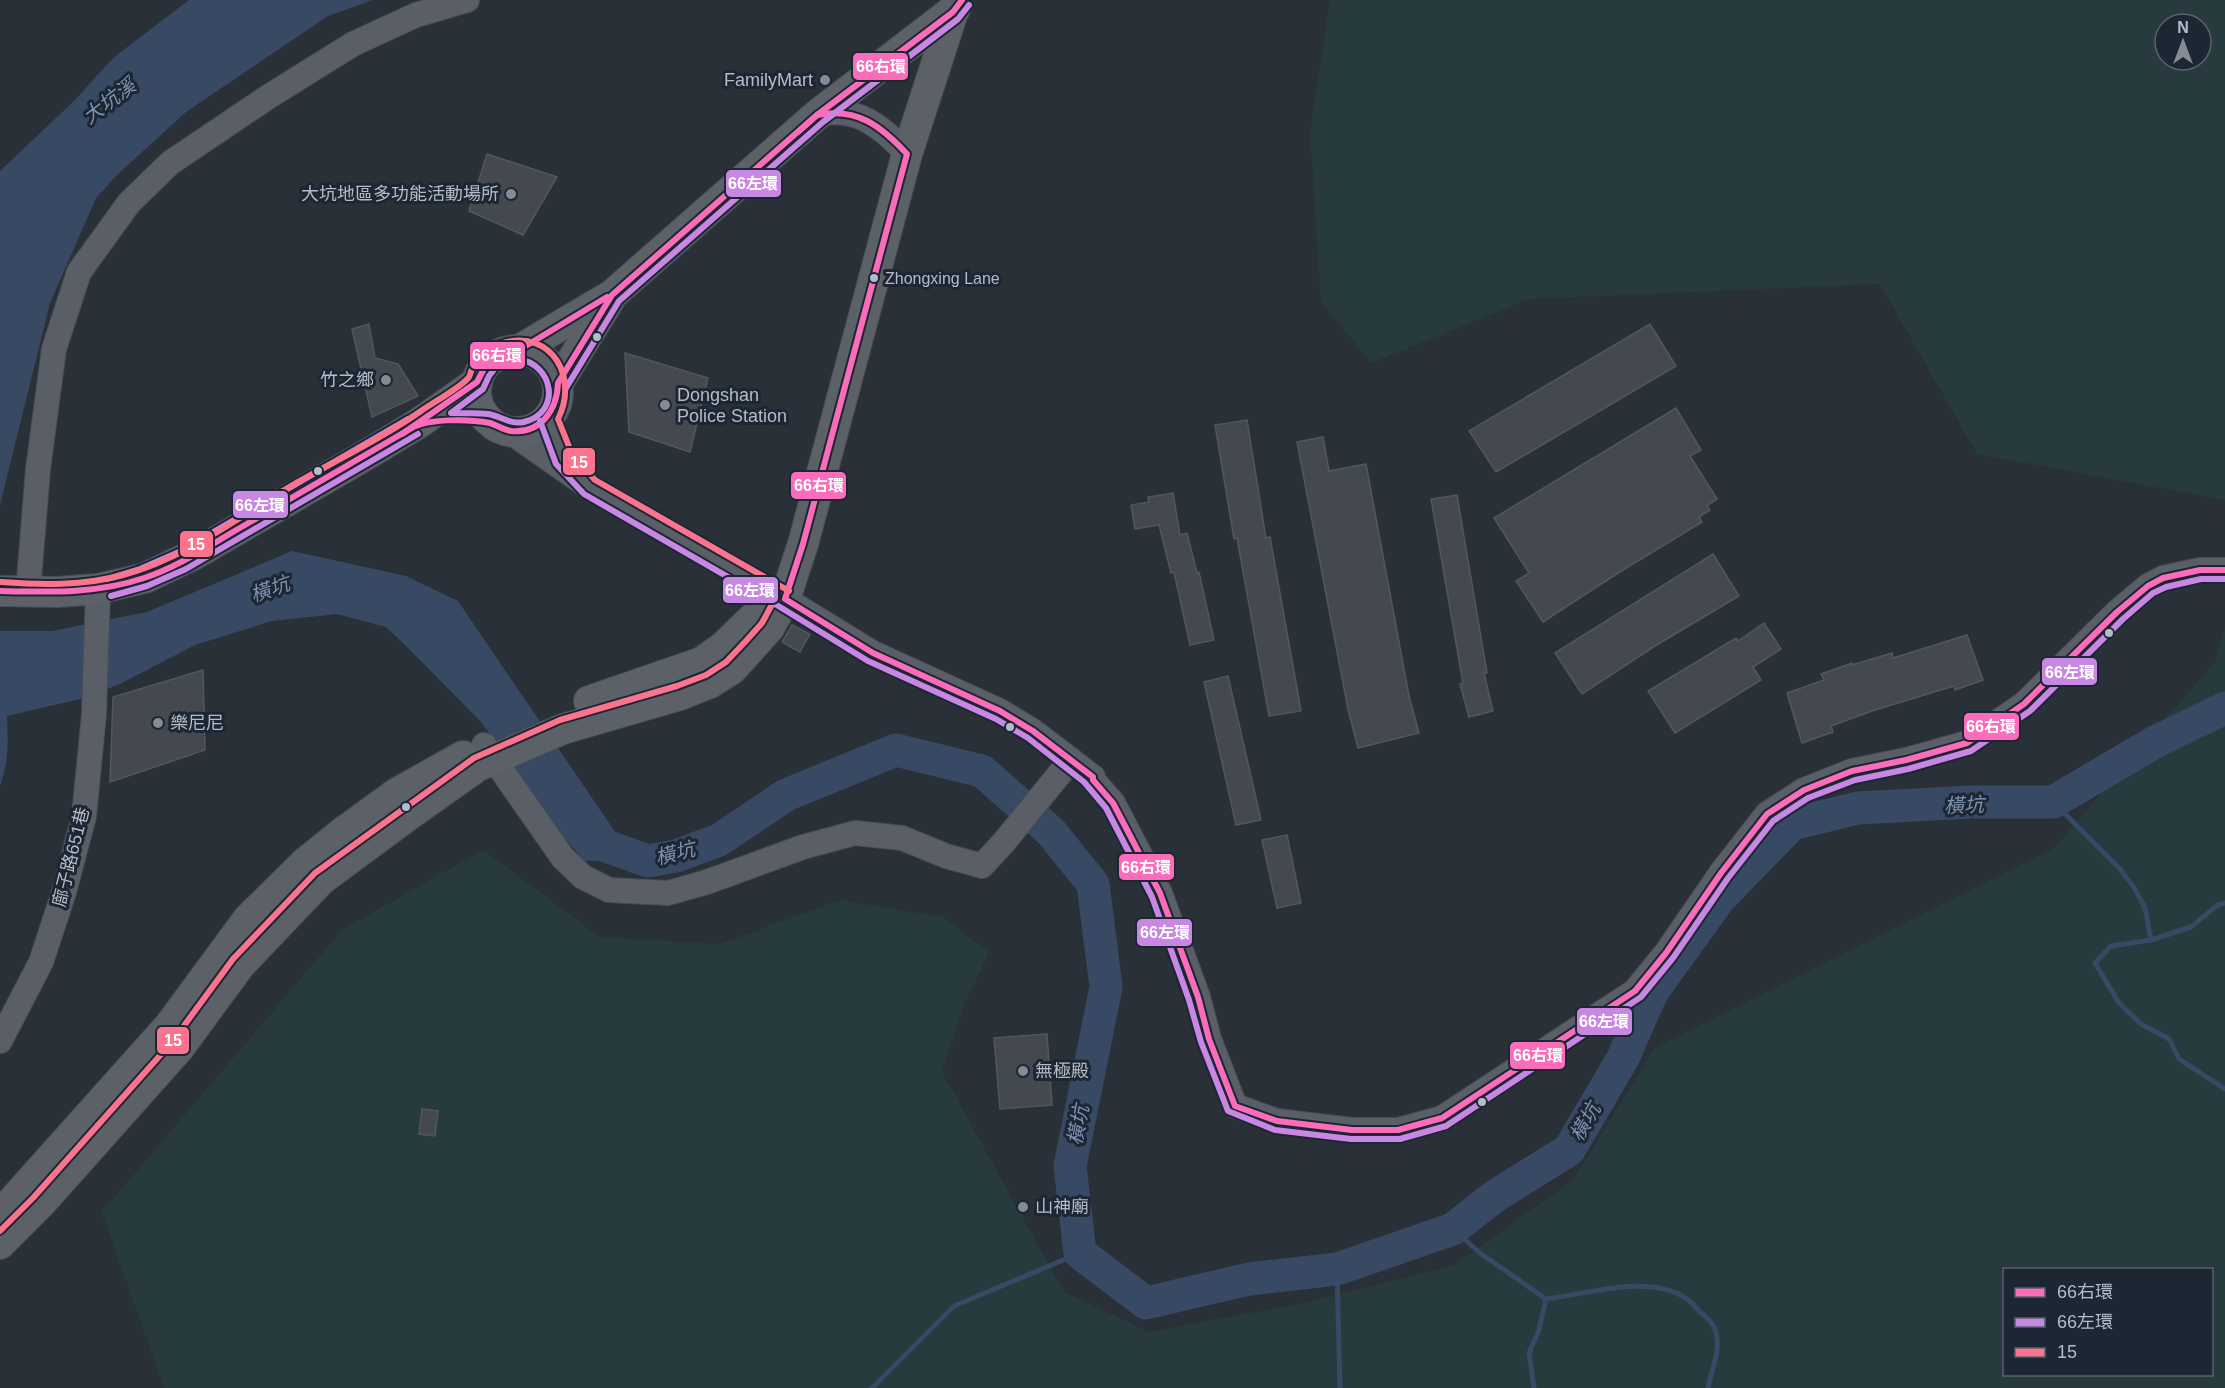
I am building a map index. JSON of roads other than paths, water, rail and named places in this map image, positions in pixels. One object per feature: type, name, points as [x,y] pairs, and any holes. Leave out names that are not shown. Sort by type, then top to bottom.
[{"type":"main road","points":[[519,350],[612,294],[817,115],[957,6]]},
{"type":"main road","points":[[0,1215],[170,1025],[248,919],[298,870],[342,833],[397,793],[557,722],[702,662],[723,647],[752,619],[785,599],[803,544],[907,154],[957,6]]},
{"type":"main road","points":[[558,383],[612,294]]},
{"type":"main road","points":[[14,591],[98,601],[195,554],[419,423],[477,382],[486,365],[495,356],[507,351],[519,350],[533,353],[553,370],[558,383],[555,408],[537,427],[523,431],[454,421],[419,423]]},
{"type":"main road","points":[[477,382],[477,402],[483,414],[501,427]]},
{"type":"main road","points":[[0,1244],[40,1204],[179,1048],[240,964],[321,880],[478,766],[490,751]]},
{"type":"street","points":[[14,591],[38,469],[54,349],[79,272],[123,211],[170,163],[268,97],[353,44],[416,15],[467,0]]},
{"type":"street","points":[[817,115],[834,111],[861,117],[880,128],[907,154]]},
{"type":"street","points":[[548,418],[564,459],[589,487]]},
{"type":"street","points":[[501,427],[589,487],[785,599],[873,653],[1000,711],[1033,731],[1093,777],[1093,780],[1113,803],[1160,893],[1198,997],[1209,1039],[1235,1106],[1277,1121],[1352,1130],[1398,1130],[1442,1118],[1635,991],[1666,953],[1721,873],[1767,814],[1804,790],[1852,771],[1906,760],[1967,743],[2024,704],[2117,612],[2148,586],[2163,578],[2200,570],[2225,570]]},
{"type":"street","name":"廍子路651巷","points":[[0,1041],[41,962],[64,892],[84,816],[94,714],[98,601]]},
{"type":"street","points":[[490,751],[563,858],[583,877],[609,890],[668,893],[716,879],[803,846],[855,833],[902,838],[946,856],[982,866],[1071,760]]},
{"type":"water","name":"大坑溪","points":[[189,0],[373,0],[328,16],[186,112],[117,175],[96,198],[50,303],[0,505],[0,171],[75,100],[113,58]]},
{"type":"water","points":[[292,551],[406,576],[458,601],[624,845],[648,861],[584,861],[550,821],[482,723],[408,648],[386,627],[337,614],[272,621],[195,645],[120,684],[84,698],[7,716],[8,743],[0,786],[0,631],[52,631],[147,612]]},
{"type":"waterway","name":"橫坑","points":[[606,846],[648,861],[676,856],[719,840],[786,795],[896,750],[982,771],[1051,832],[1093,884],[1106,987],[1070,1166],[1080,1253],[1146,1303],[1249,1279],[1337,1269],[1453,1229],[1495,1196],[1569,1150],[1623,1058],[1652,992],[1719,899],[1792,824],[1858,808],[1972,802],[2053,802],[2155,742],[2225,708]]},
{"type":"waterway","points":[[2053,802],[2120,869],[2135,889],[2145,908],[2151,940],[2111,946],[2095,963],[2119,1003],[2141,1024],[2169,1039],[2179,1059],[2225,1089]]},
{"type":"waterway","points":[[2151,940],[2191,927],[2218,905],[2225,903]]},
{"type":"waterway","points":[[1453,1229],[1480,1253],[1546,1299],[1539,1330],[1529,1353],[1534,1388]]},
{"type":"waterway","points":[[872,1388],[954,1306],[1080,1253]]},
{"type":"waterway","points":[[1337,1269],[1340,1388]]},
{"type":"waterway","points":[[1546,1299],[1637,1286],[1672,1291],[1687,1299],[1714,1326],[1716,1334],[1717,1351],[1708,1388]]},
{"type":"place","name":"FamilyMart","points":[[825,80]]},
{"type":"place","name":"大坑地區多功能活動場所","points":[[511,194]]},
{"type":"place","name":"Zhongxing Lane","points":[[874,278]]},
{"type":"place","name":"竹之鄉","points":[[386,380]]},
{"type":"place","name":"Dongshan Police Station","points":[[665,405]]},
{"type":"place","name":"樂尼尼","points":[[158,723]]},
{"type":"place","name":"無極殿","points":[[1023,1071]]},
{"type":"place","name":"山神廟","points":[[1023,1207]]}]
